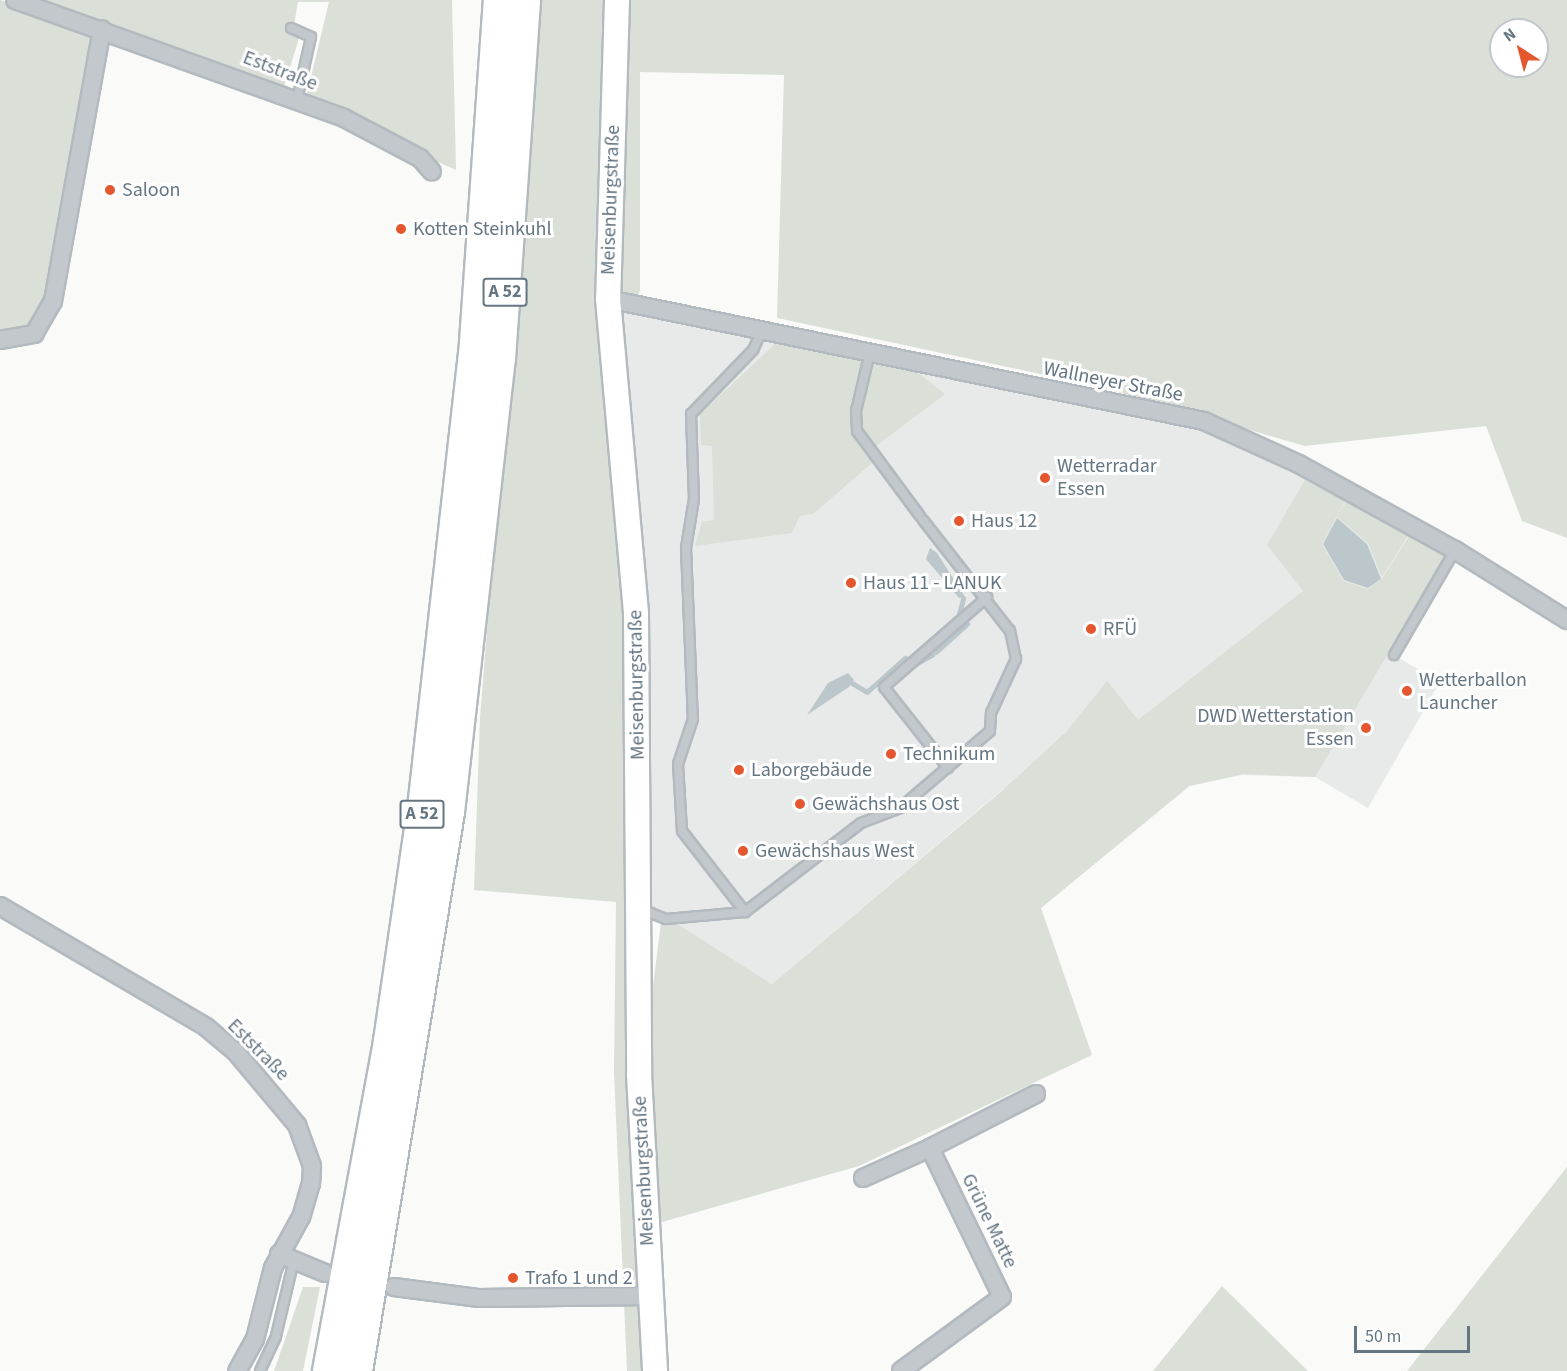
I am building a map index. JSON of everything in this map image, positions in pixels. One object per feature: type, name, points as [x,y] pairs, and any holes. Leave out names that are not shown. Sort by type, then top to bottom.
[{"type":"highway","name":"A 52","points":[[328,1371],[389,1041],[423,808],[479,299],[499,0]]},
{"type":"highway","name":"A 52","points":[[357,1371],[449,812],[499,371],[525,0]]},
{"type":"main road","name":"Meisenburgstraße","points":[[616,0],[608,299],[636,614],[640,909],[639,1074],[655,1371]]},
{"type":"street","name":"Eststraße","points":[[15,0],[297,99],[420,158],[432,172]]},
{"type":"street","points":[[0,340],[34,334],[53,301],[102,29]]},
{"type":"street","name":"Wallneyer Straße","points":[[608,299],[870,351],[1204,422],[1299,465],[1455,550],[1567,620]]},
{"type":"street","name":"Eststraße","points":[[0,906],[206,1027],[235,1051],[277,1098],[297,1125],[312,1166],[301,1217],[255,1339],[237,1371]]},
{"type":"street","points":[[863,1178],[930,1148],[1036,1094]]},
{"type":"street","name":"Grüne Matte","points":[[901,1371],[1002,1297],[930,1148]]},
{"type":"street","points":[[286,1259],[326,1272]]},
{"type":"street","points":[[394,1287],[479,1299],[652,1296]]},
{"type":"lane","points":[[291,27],[311,37],[297,99]]},
{"type":"lane","points":[[745,912],[682,831],[678,764],[693,719],[686,559],[694,499],[691,414],[753,350],[762,330]]},
{"type":"lane","points":[[640,909],[666,919],[745,912],[861,823],[900,808],[990,731],[991,713],[1013,672],[1010,631],[987,597],[921,518],[857,431],[856,411],[870,351]]},
{"type":"lane","points":[[1394,655],[1455,550]]},
{"type":"lane","points":[[948,768],[884,687],[987,597]]},
{"type":"lane","points":[[260,1371],[276,1336],[286,1259]]},
{"type":"shaded area","points":[[0,0],[101,30],[44,321],[0,339]]},
{"type":"shaded area","points":[[17,0],[452,0],[456,170],[305,102],[329,2],[298,2],[294,25],[301,32],[282,93]]},
{"type":"shaded area","points":[[538,0],[1567,0],[1567,538],[1522,521],[1486,426],[1305,446],[1097,386],[777,318],[784,75],[640,72],[640,290],[637,298],[607,297],[626,493],[653,1371],[627,1371],[614,1072],[616,902],[474,890],[480,717]]},
{"type":"shaded area","points":[[614,308],[1204,422],[1468,559],[1455,563],[1399,658],[1440,682],[1368,808],[1315,777],[1242,775],[1190,786],[1041,908],[1004,788],[772,984],[662,914],[635,905]]},
{"type":"shaded area","points":[[776,343],[905,363],[945,394],[876,446],[872,463],[813,514],[800,516],[792,533],[695,546],[702,522],[714,520],[712,446],[701,445],[700,414]]},
{"type":"shaded area","points":[[1305,480],[1345,501],[1322,544],[1343,581],[1368,589],[1382,579],[1410,535],[1455,562],[1398,658],[1389,652],[1315,777],[1243,774],[1189,786],[1041,908],[1092,1055],[859,1166],[648,1226],[642,1075],[662,914],[772,984],[1005,788],[1066,732],[1107,681],[1138,720],[1303,591],[1267,545]]},
{"type":"shaded area","points":[[1346,501],[1409,534],[1382,577],[1368,543],[1337,517]]},
{"type":"shaded area","points":[[1337,518],[1367,544],[1381,579],[1368,588],[1344,580],[1323,544]]},
{"type":"shaded area","points":[[930,548],[937,553],[965,597],[959,598],[926,559]]},
{"type":"shaded area","points":[[848,673],[854,680],[849,687],[807,715],[828,683]]},
{"type":"shaded area","points":[[1567,1167],[1567,1371],[1407,1371]]},
{"type":"shaded area","points":[[1222,1286],[1308,1371],[1153,1371]]},
{"type":"shaded area","points":[[303,1287],[320,1287],[303,1371],[274,1371]]},
{"type":"waterway","points":[[959,614],[963,599]]},
{"type":"waterway","points":[[936,652],[967,624]]},
{"type":"waterway","points":[[912,666],[932,655]]},
{"type":"waterway","points":[[852,683],[867,692],[905,658]]},
{"type":"place","name":"Saloon","points":[[110,190]]},
{"type":"place","name":"Kotten Steinkuhl","points":[[401,229]]},
{"type":"place","name":"Wetterradar Essen","points":[[1045,478]]},
{"type":"place","name":"Haus 12","points":[[959,521]]},
{"type":"place","name":"Haus 11 - LANUK","points":[[851,583]]},
{"type":"place","name":"RFÜ","points":[[1091,629]]},
{"type":"place","name":"Wetterballon Launcher","points":[[1407,691]]},
{"type":"place","name":"DWD Wetterstation Essen","points":[[1366,728]]},
{"type":"place","name":"Technikum","points":[[891,754]]},
{"type":"place","name":"Laborgebäude","points":[[739,770]]},
{"type":"place","name":"Gewächshaus Ost","points":[[800,804]]},
{"type":"place","name":"Gewächshaus West","points":[[743,851]]},
{"type":"place","name":"Trafo 1 und 2","points":[[513,1278]]}]
